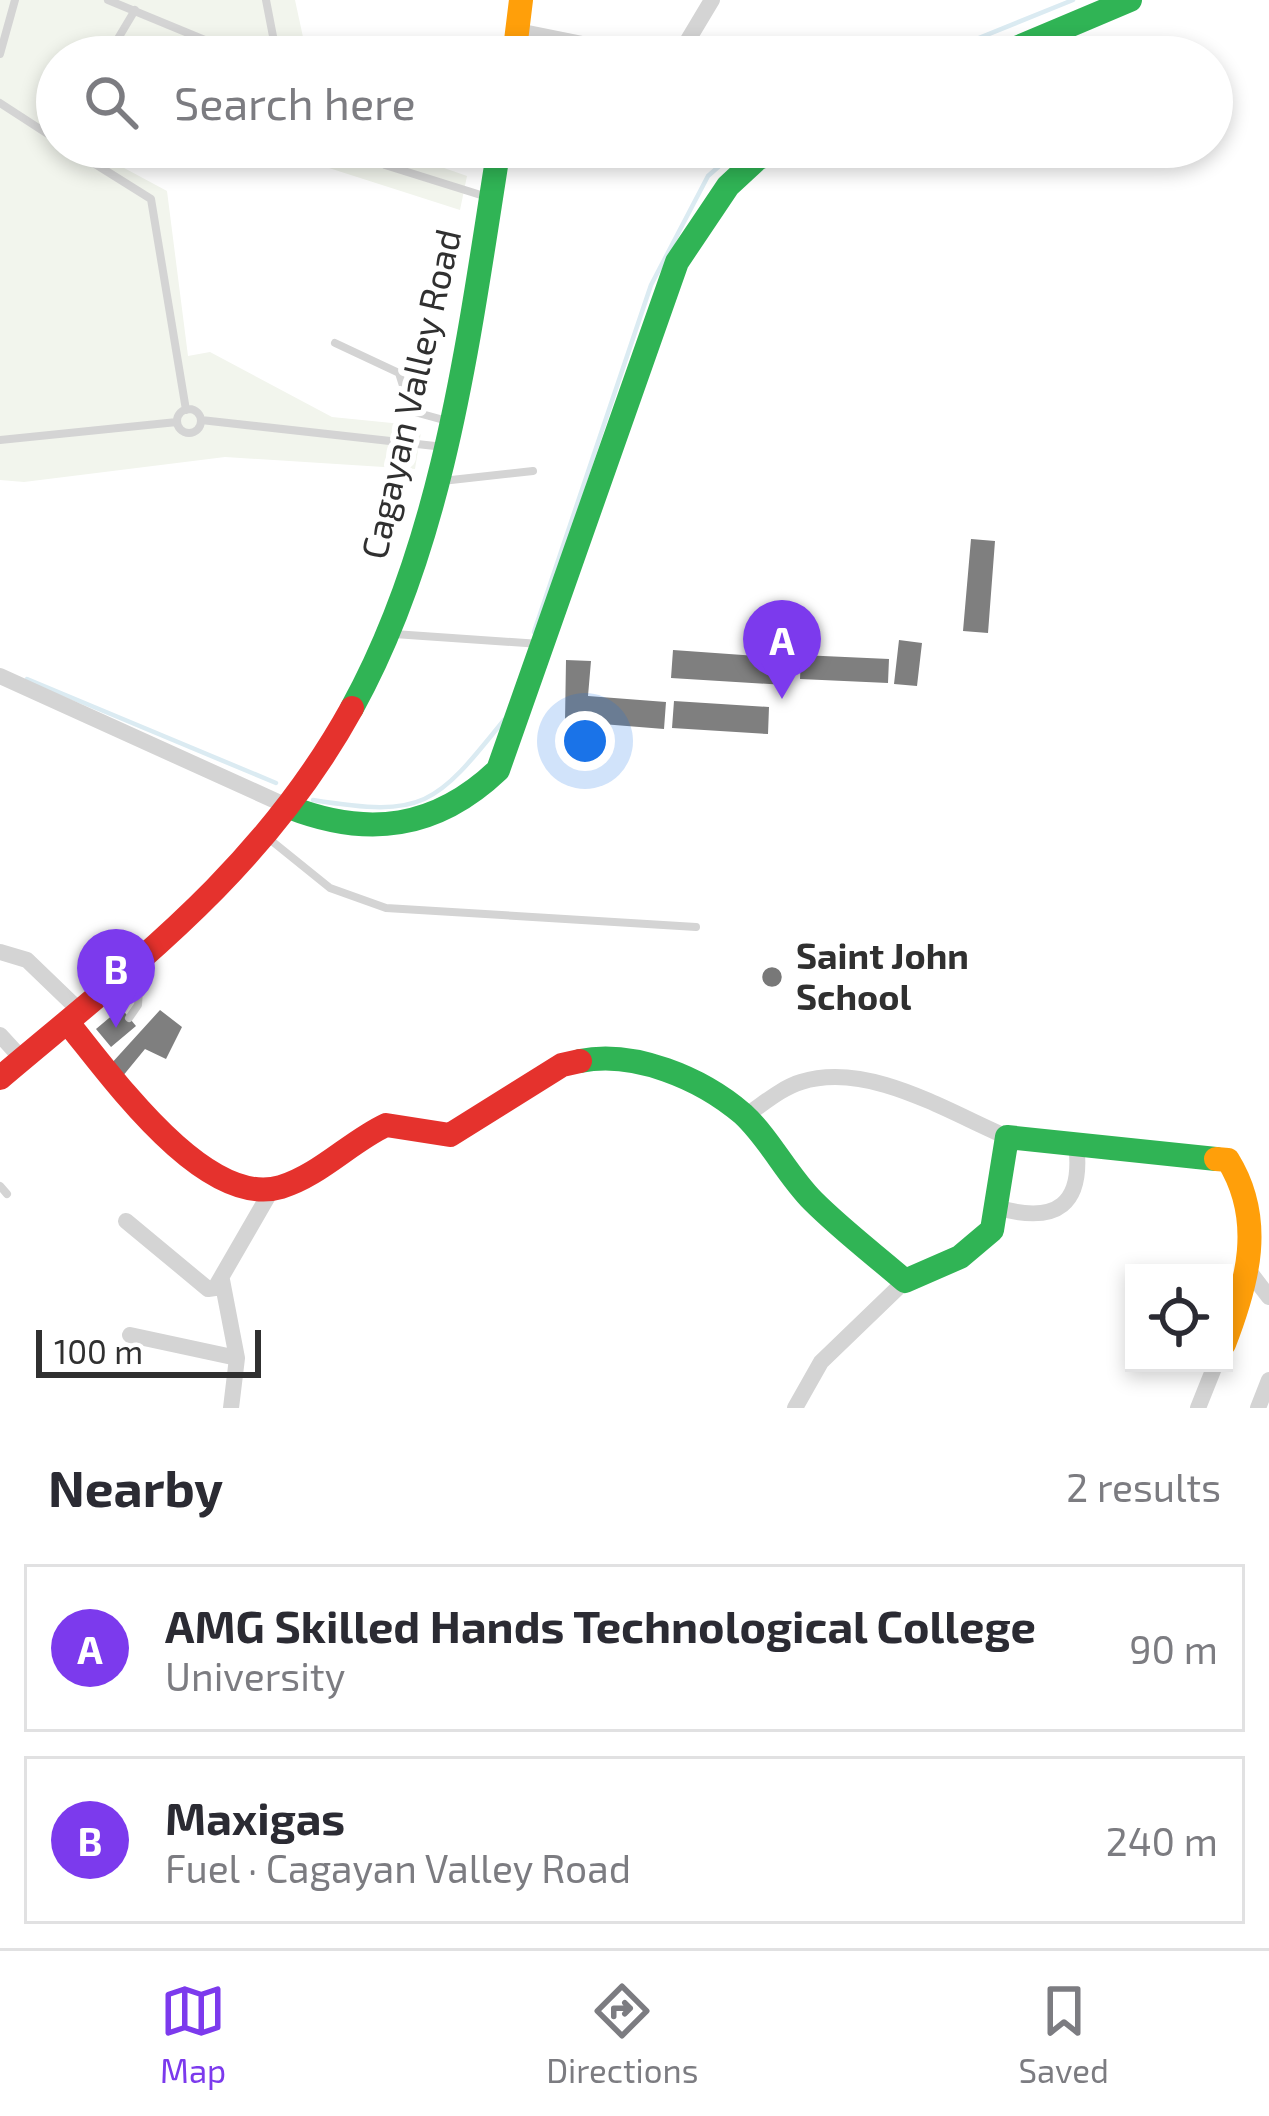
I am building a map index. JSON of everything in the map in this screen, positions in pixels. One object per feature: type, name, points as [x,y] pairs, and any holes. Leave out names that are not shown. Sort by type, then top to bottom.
[{"type":"main road","points":[[517,36],[521,0]]},
{"type":"main road","points":[[1045,36],[1130,0]]},
{"type":"main road","name":"Cagayan Valley Road","points":[[0,1078],[141,962],[268,837],[354,700],[386,634],[434,482],[496,168]]},
{"type":"main road","points":[[289,807],[353,830],[413,822],[470,796],[506,756],[677,262],[728,186],[747,168]]},
{"type":"main road","points":[[74,1018],[136,1102],[214,1177],[250,1191],[271,1191],[386,1125],[450,1135],[581,1058],[637,1062],[703,1087],[745,1116],[812,1200],[905,1280],[975,1246],[992,1230],[999,1208],[1006,1136],[1228,1160],[1246,1177],[1253,1198],[1252,1275],[1233,1322]]},
{"type":"street","points":[[690,36],[712,0]]},
{"type":"street","points":[[518,31],[543,36]]},
{"type":"street","points":[[0,676],[289,807]]},
{"type":"street","points":[[0,952],[27,960],[74,1018]]},
{"type":"street","points":[[0,1035],[22,1059]]},
{"type":"street","points":[[745,1116],[797,1083],[836,1075],[898,1090],[1006,1136]]},
{"type":"street","points":[[999,1208],[1038,1216],[1065,1203],[1077,1181],[1076,1143]]},
{"type":"street","points":[[126,1221],[208,1289],[222,1280],[271,1191]]},
{"type":"street","points":[[1252,1275],[1269,1297]]},
{"type":"street","points":[[222,1280],[237,1358],[231,1408]]},
{"type":"street","points":[[795,1408],[821,1362],[905,1280]]},
{"type":"street","points":[[130,1334],[237,1358]]},
{"type":"street","points":[[1198,1408],[1212,1372]]},
{"type":"street","points":[[1258,1408],[1269,1380]]},
{"type":"lane","points":[[0,54],[15,0]]},
{"type":"lane","points":[[108,0],[196,36]]},
{"type":"lane","points":[[266,0],[273,36]]},
{"type":"lane","points":[[120,36],[135,10]]},
{"type":"lane","points":[[0,103],[36,126]]},
{"type":"lane","points":[[0,440],[177,422],[186,410],[151,200],[101,168]]},
{"type":"lane","points":[[395,168],[491,198]]},
{"type":"lane","points":[[335,343],[399,373],[411,411],[447,421]]},
{"type":"lane","points":[[186,410],[201,420],[442,447]]},
{"type":"lane","points":[[177,422],[185,434],[196,432],[201,420]]},
{"type":"lane","points":[[434,482],[533,471]]},
{"type":"lane","points":[[386,634],[545,644]]},
{"type":"lane","points":[[268,837],[330,889],[386,908],[696,927]]},
{"type":"lane","points":[[129,1018],[140,997],[141,962]]},
{"type":"lane","points":[[74,1018],[98,1037]]},
{"type":"shaded area","points":[[0,0],[295,0],[303,36],[36,36],[36,168],[124,168],[167,191],[188,356],[210,352],[332,417],[422,426],[415,469],[225,457],[24,482],[0,480]]},
{"type":"shaded area","points":[[329,168],[444,168],[467,176],[460,210]]},
{"type":"building","points":[[971,539],[995,541],[988,633],[963,631]]},
{"type":"building","points":[[899,640],[922,643],[917,686],[894,684]]},
{"type":"building","points":[[673,650],[787,658],[785,685],[671,678]]},
{"type":"building","points":[[801,655],[889,659],[888,683],[800,679]]},
{"type":"building","points":[[566,660],[591,661],[588,696],[666,702],[664,729],[565,721]]},
{"type":"building","points":[[674,701],[769,707],[768,734],[672,728]]},
{"type":"building","points":[[121,1008],[136,1026],[111,1047],[96,1029]]},
{"type":"building","points":[[160,1010],[182,1027],[166,1059],[145,1049],[122,1077],[110,1065]]},
{"type":"waterway","points":[[984,36],[1073,0]]},
{"type":"waterway","points":[[534,632],[651,285],[708,176],[717,168]]},
{"type":"waterway","points":[[27,679],[276,783]]},
{"type":"waterway","points":[[313,800],[380,807],[424,799],[461,771],[504,720]]},
{"type":"traffic: fast","points":[[1045,36],[1130,0]]},
{"type":"traffic: fast","points":[[352,708],[384,643],[431,506],[464,363],[496,168]]},
{"type":"traffic: fast","points":[[289,807],[346,823],[400,822],[450,805],[498,770],[677,262],[728,186],[747,168]]},
{"type":"traffic: fast","points":[[580,1061],[644,1063],[726,1101],[753,1124],[813,1201],[905,1281],[960,1257],[992,1230],[1007,1137],[1216,1159]]},
{"type":"traffic: slow","points":[[517,36],[521,0]]},
{"type":"traffic: slow","points":[[1216,1159],[1228,1160],[1246,1205],[1249,1228],[1246,1274],[1233,1318]]},
{"type":"traffic: jam","points":[[0,1078],[148,953],[238,865],[317,765],[352,708]]},
{"type":"traffic: jam","points":[[68,1023],[162,1133],[191,1159],[252,1189],[295,1182],[386,1125],[450,1135],[562,1065],[580,1061]]},
{"type":"place","name":"AMG Skilled Hands Technological College","points":[[782,699]]},
{"type":"place","name":"Saint John School","points":[[772,977]]},
{"type":"place","name":"Maxigas","points":[[116,1028]]}]
